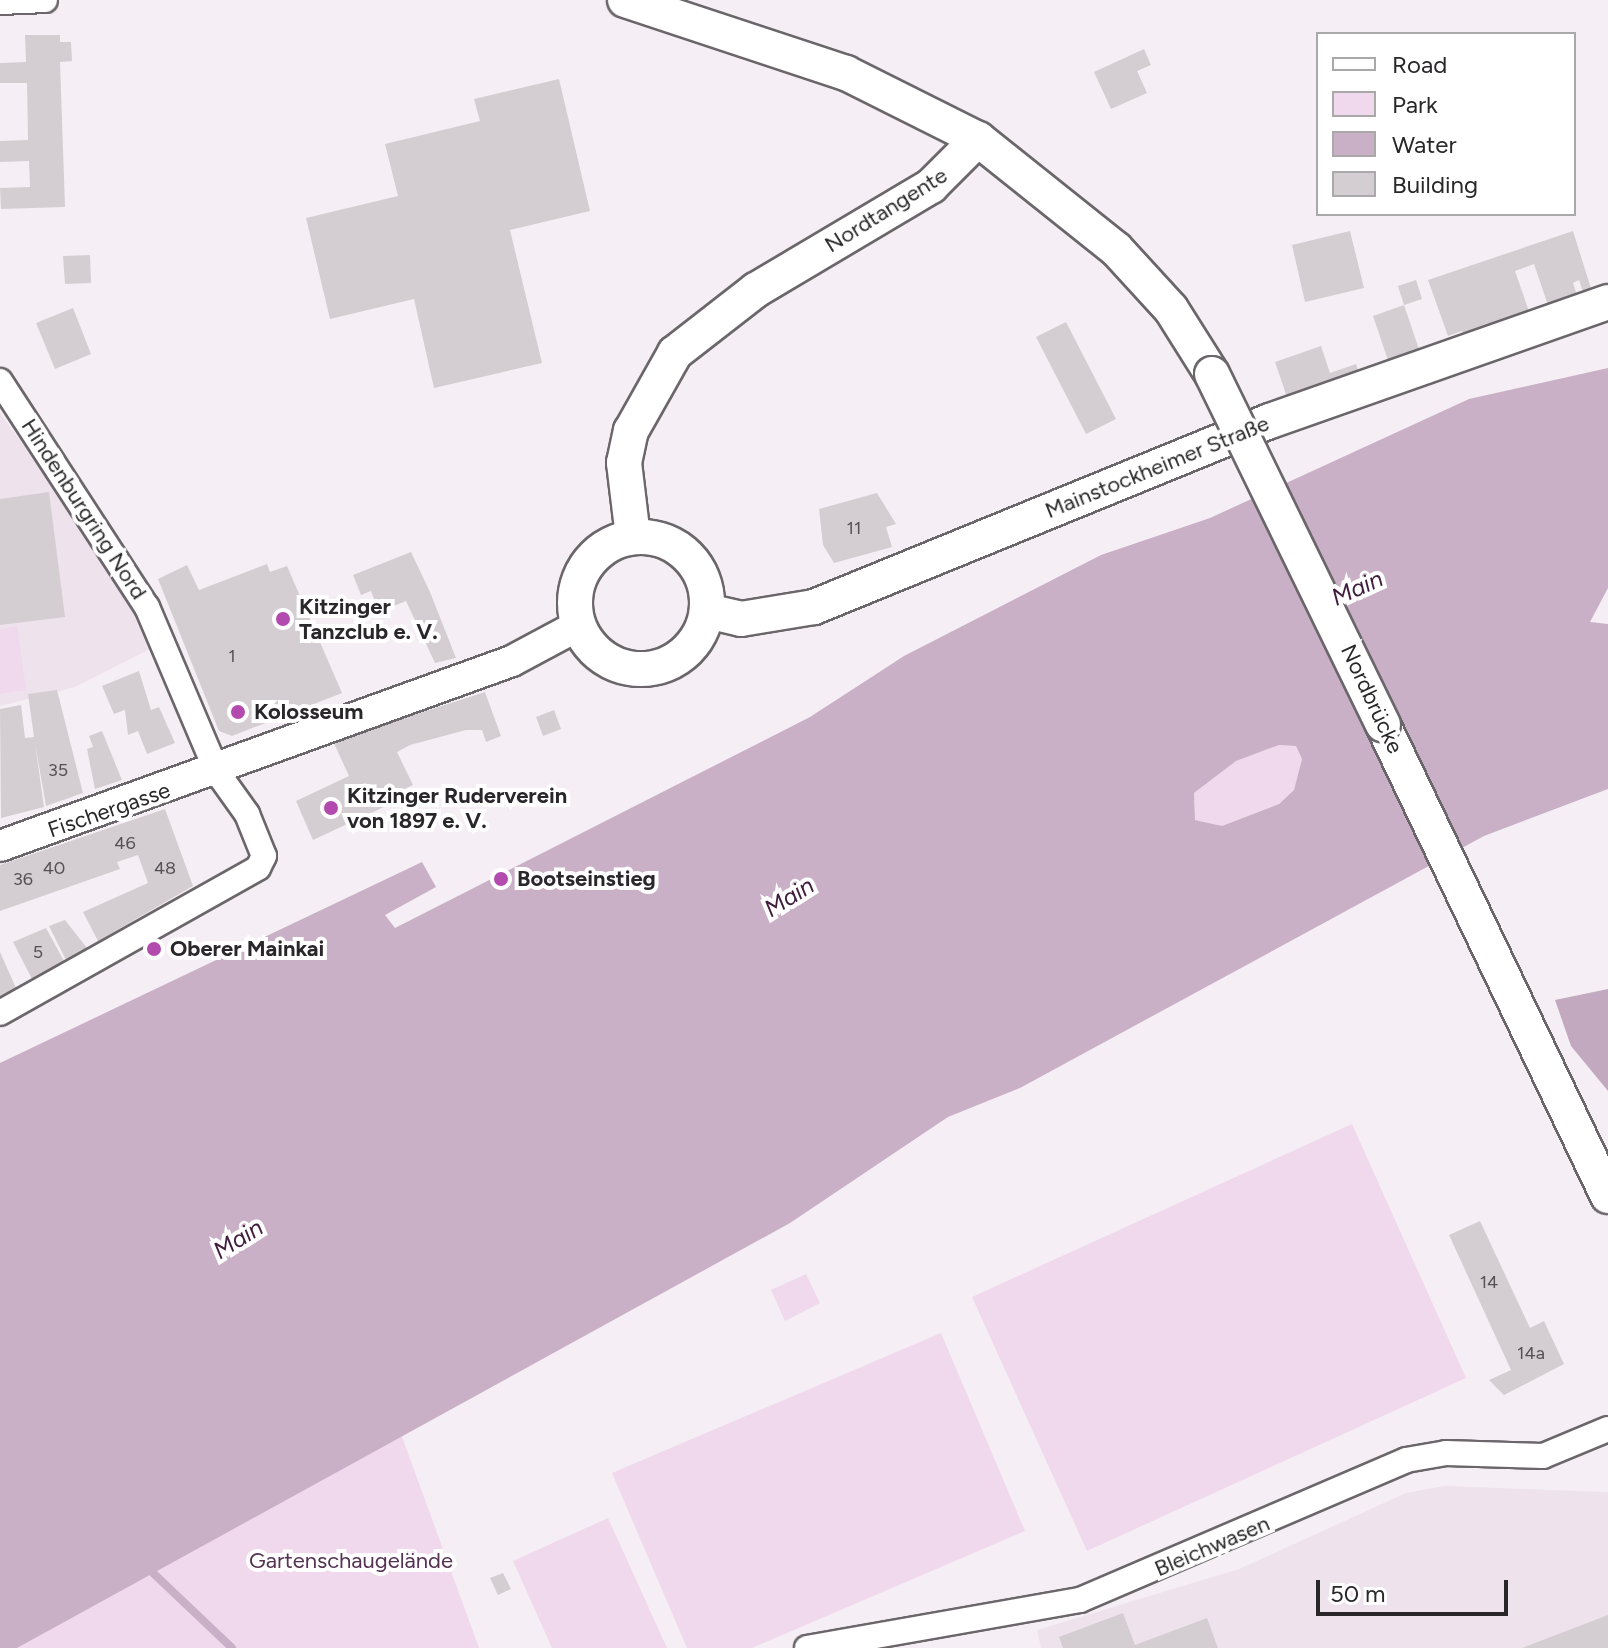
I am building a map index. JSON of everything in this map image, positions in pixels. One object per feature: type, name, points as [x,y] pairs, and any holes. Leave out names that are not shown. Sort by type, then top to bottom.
[{"type":"main road","points":[[625,0],[846,73],[978,139]]},
{"type":"main road","name":"Nordbrücke","points":[[978,139],[1116,249],[1171,309],[1212,374],[1530,1026],[1598,1150]]},
{"type":"main road","name":"Nordtangente","points":[[633,537],[624,463],[631,431],[675,353],[756,290],[931,186],[978,139]]},
{"type":"main road","name":"Mainstockheimer Straße","points":[[707,611],[741,619],[814,607],[1270,421],[1608,302]]},
{"type":"main road","points":[[633,537],[663,540],[687,554],[703,578],[707,611],[685,652],[644,669],[602,656],[579,625],[575,599],[585,567],[607,546],[633,537]]},
{"type":"main road","points":[[1598,1150],[1608,1196]]},
{"type":"street","points":[[0,2],[45,0]]},
{"type":"street","name":"Hindenburgring Nord","points":[[0,381],[147,607],[217,772]]},
{"type":"street","points":[[0,1013],[262,863],[247,814],[217,772],[385,702],[512,661],[579,625]]},
{"type":"street","name":"Fischergasse","points":[[0,846],[217,772]]},
{"type":"street","name":"Bleichwasen","points":[[807,1648],[1080,1600],[1406,1460],[1446,1453],[1543,1456],[1608,1429]]},
{"type":"shaded area","points":[[0,413],[117,574],[152,648],[75,687],[0,706]]},
{"type":"shaded area","points":[[1608,989],[1608,1091],[1571,1046],[1555,1000]]},
{"type":"shaded area","points":[[1444,1486],[1608,1492],[1608,1648],[1041,1648],[1037,1630],[1239,1569],[1406,1493]]},
{"type":"green space","points":[[17,626],[26,690],[0,694],[0,629]]},
{"type":"green space","points":[[1279,745],[1296,746],[1302,759],[1294,790],[1279,804],[1222,826],[1195,820],[1194,793],[1236,761]]},
{"type":"green space","points":[[1352,1124],[1466,1378],[1087,1551],[972,1297]]},
{"type":"green space","points":[[806,1274],[820,1303],[785,1321],[771,1290]]},
{"type":"green space","points":[[941,1333],[1025,1531],[752,1648],[687,1648],[612,1473]]},
{"type":"green space","name":"Gartenschaugelände","points":[[401,1434],[479,1648],[17,1648],[299,1489]]},
{"type":"green space","points":[[608,1518],[667,1648],[552,1648],[513,1561]]},
{"type":"water","name":"Main","points":[[1608,368],[1608,588],[1590,622],[1608,624],[1608,789],[1484,836],[1020,1088],[948,1117],[790,1223],[17,1648],[0,1648],[0,1063],[422,862],[436,887],[385,915],[395,928],[810,717],[904,656],[1101,555],[1210,518],[1469,399]],"holes":[[[1279,745],[1296,746],[1302,759],[1294,790],[1279,804],[1222,826],[1195,820],[1194,793],[1236,761]]]},
{"type":"building","points":[[25,35],[60,35],[60,42],[71,42],[72,61],[60,62],[65,207],[1,209],[0,188],[30,187],[29,161],[0,162],[0,141],[28,140],[27,83],[0,83],[0,63],[26,62]]},
{"type":"building","points":[[1144,49],[1151,65],[1137,71],[1147,93],[1111,109],[1094,72]]},
{"type":"building","points":[[559,79],[590,211],[510,230],[542,363],[434,388],[414,299],[330,319],[306,218],[398,196],[385,144],[480,121],[474,99]]},
{"type":"building","points":[[1350,231],[1364,288],[1305,302],[1292,245]]},
{"type":"building","points":[[1573,231],[1594,298],[1586,301],[1579,280],[1573,283],[1581,307],[1552,317],[1534,264],[1515,271],[1534,326],[1468,348],[1462,331],[1448,336],[1428,280]]},
{"type":"building","points":[[90,255],[91,283],[65,284],[63,256]]},
{"type":"building","points":[[1416,280],[1422,299],[1404,305],[1398,286]]},
{"type":"building","points":[[1404,305],[1424,364],[1393,375],[1373,316]]},
{"type":"building","points":[[73,308],[91,354],[55,369],[36,323]]},
{"type":"building","points":[[1066,322],[1116,419],[1086,434],[1036,337]]},
{"type":"building","points":[[1321,346],[1330,373],[1356,364],[1362,382],[1290,406],[1275,362]]},
{"type":"building","points":[[49,492],[65,617],[0,625],[0,499]]},
{"type":"building","points":[[877,493],[896,524],[886,527],[892,547],[834,563],[823,545],[819,509]]},
{"type":"building","points":[[411,552],[456,658],[435,663],[406,601],[379,612],[371,591],[361,595],[353,575]]},
{"type":"building","points":[[267,564],[270,572],[287,566],[342,693],[232,736],[219,731],[158,579],[187,565],[199,590]]},
{"type":"building","points":[[139,671],[151,710],[159,707],[175,743],[147,754],[138,731],[128,735],[125,710],[114,714],[102,686]]},
{"type":"building","points":[[57,690],[83,793],[46,806],[35,743],[44,807],[1,818],[0,709],[21,705],[25,738],[34,737],[28,694]]},
{"type":"building","points":[[485,692],[501,736],[486,742],[482,730],[466,730],[410,745],[397,752],[413,785],[398,792],[401,799],[313,840],[296,801],[349,776],[333,741]]},
{"type":"building","points":[[554,710],[561,729],[543,736],[536,717]]},
{"type":"building","points":[[102,731],[122,780],[95,789],[87,749],[93,747],[89,736]]},
{"type":"building","points":[[165,809],[193,886],[98,941],[83,912],[148,883],[138,855],[117,862],[120,869],[0,911],[0,865]]},
{"type":"building","points":[[65,920],[87,948],[66,960],[49,926]]},
{"type":"building","points":[[46,928],[64,961],[32,979],[13,942]]},
{"type":"building","points":[[0,952],[16,988],[0,997]]},
{"type":"building","points":[[1480,1221],[1530,1328],[1544,1321],[1564,1364],[1504,1395],[1489,1380],[1511,1370],[1449,1235]]},
{"type":"building","points":[[503,1573],[511,1589],[498,1595],[490,1578]]},
{"type":"building","points":[[1123,1613],[1135,1645],[1207,1618],[1218,1648],[1063,1648],[1059,1637]]},
{"type":"building","points":[[1608,1615],[1608,1648],[1522,1648]]},
{"type":"waterway","points":[[152,1572],[232,1648]]},
{"type":"place","name":"Kitzinger Tanzclub e. V.","points":[[283,619]]},
{"type":"place","name":"Kolosseum","points":[[238,712]]},
{"type":"place","name":"Kitzinger Ruderverein von 1897 e. V.","points":[[331,808]]},
{"type":"place","name":"Bootseinstieg","points":[[501,879]]},
{"type":"place","name":"Oberer Mainkai","points":[[154,949]]}]
